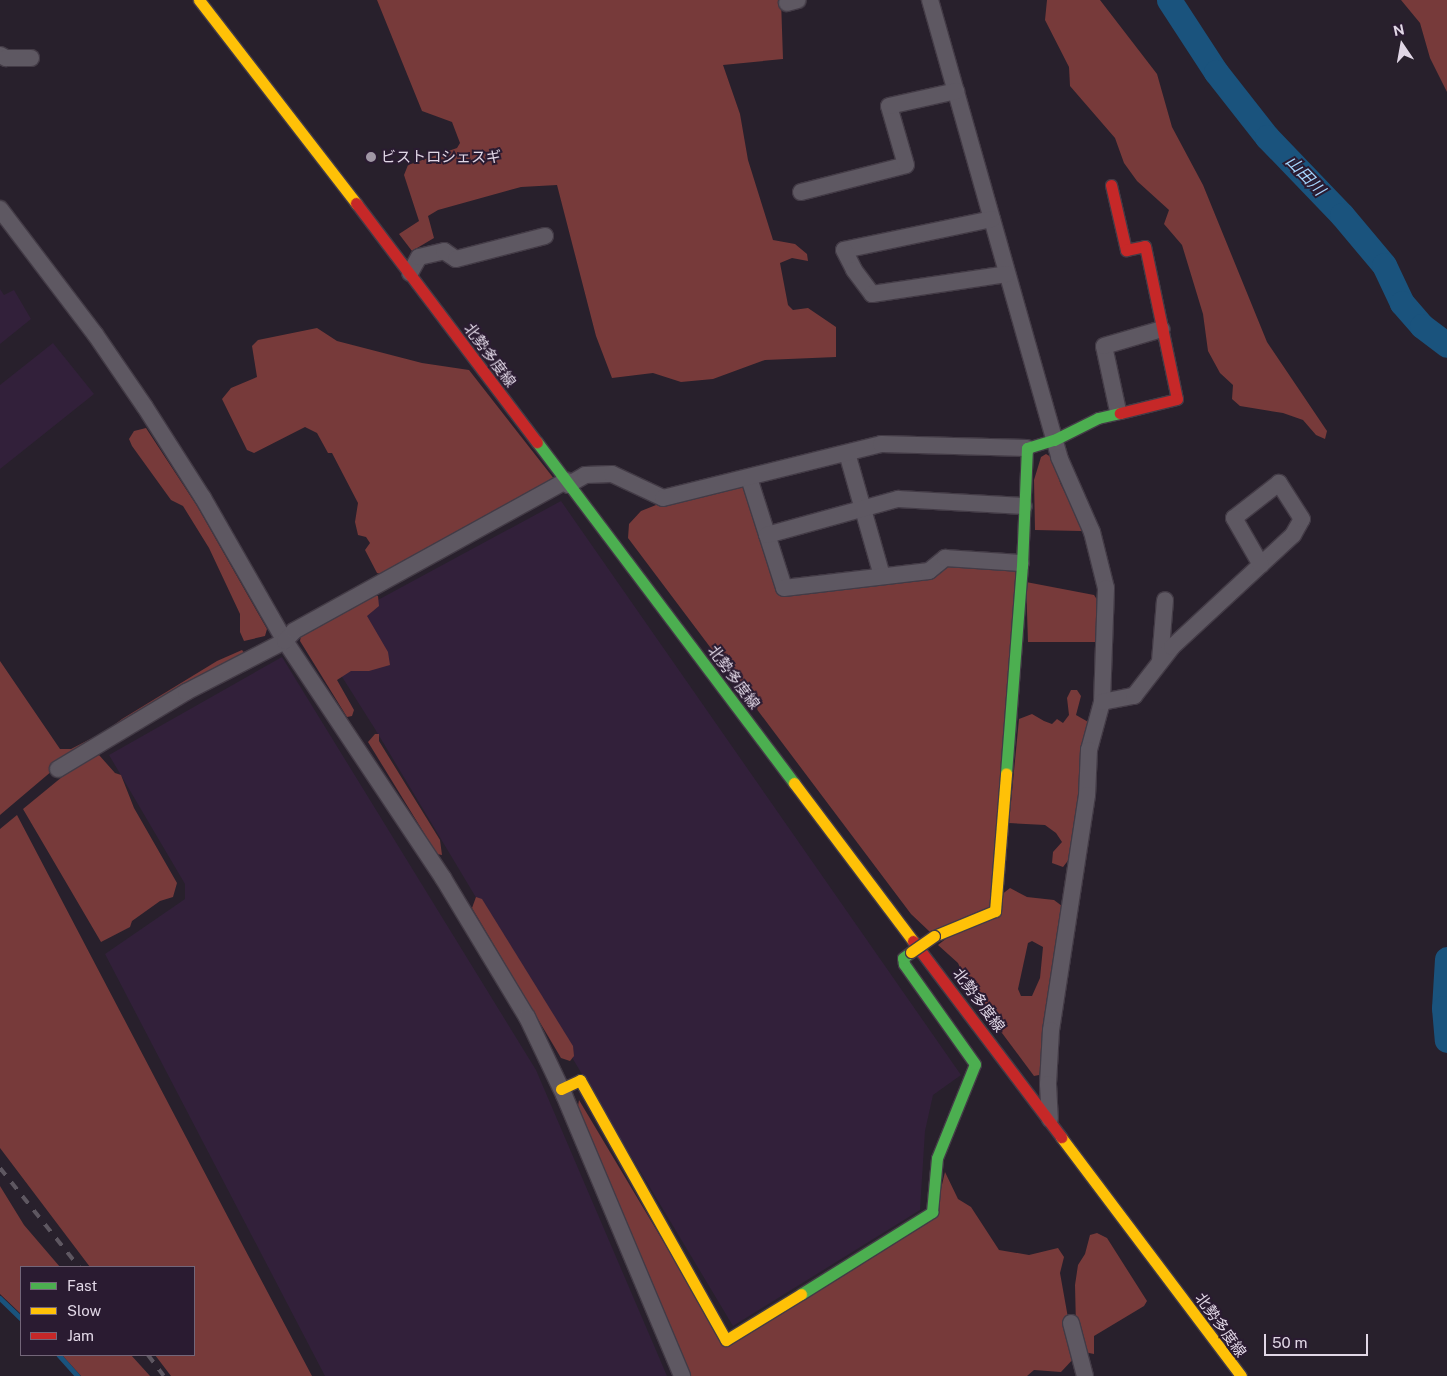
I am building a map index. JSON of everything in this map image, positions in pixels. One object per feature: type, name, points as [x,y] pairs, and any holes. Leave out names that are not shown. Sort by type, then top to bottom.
[{"type":"street","name":"北勢多度線","points":[[199,0],[410,273],[1050,1119],[1240,1376]]},
{"type":"street","points":[[930,0],[1054,440],[1097,546],[1106,588],[1102,702],[1089,750],[1087,795],[1051,1030],[1048,1084],[1050,1119]]},
{"type":"street","points":[[0,55],[31,58]]},
{"type":"street","points":[[801,192],[906,165],[889,106],[956,91]]},
{"type":"street","points":[[58,769],[186,692],[285,641],[294,631],[585,475],[612,474],[663,498],[896,442],[1027,448],[1054,440],[1085,422],[1118,411],[1177,399],[1145,246],[1126,250],[1111,185]]},
{"type":"street","points":[[0,209],[6,227],[95,334],[145,407],[203,498],[285,641],[335,716],[362,752],[463,911],[527,1017],[561,1089],[682,1376]]},
{"type":"street","points":[[992,219],[844,250],[854,270],[872,294],[1007,274]]},
{"type":"street","points":[[410,273],[419,257],[444,251],[456,260],[545,236]]},
{"type":"street","points":[[1118,411],[1104,346],[1162,329]]},
{"type":"street","points":[[561,1089],[580,1080],[726,1340],[932,1212],[937,1158],[975,1064],[904,964],[903,958],[934,936],[995,911],[1021,563],[1027,448]]},
{"type":"street","points":[[847,453],[882,576]]},
{"type":"street","points":[[749,478],[784,588],[929,571],[946,558],[1021,563]]},
{"type":"street","points":[[1102,702],[1134,696],[1172,647],[1261,565],[1293,535],[1302,519],[1279,483],[1234,518],[1261,565]]},
{"type":"street","points":[[767,535],[898,499],[1024,506]]},
{"type":"street","points":[[1160,662],[1165,600]]},
{"type":"street","points":[[1071,1323],[1084,1376]]},
{"type":"shaded area","points":[[377,0],[781,0],[783,59],[723,65],[740,114],[748,160],[773,240],[795,244],[807,254],[808,261],[792,258],[780,263],[788,305],[793,310],[808,308],[836,327],[836,357],[765,360],[713,379],[681,382],[653,373],[612,378],[596,336],[557,185],[521,187],[438,210],[428,216],[434,238],[412,251],[399,234],[419,221],[404,175],[408,165],[457,148],[460,143],[452,122],[422,111]]},
{"type":"shaded area","points":[[1047,0],[1100,0],[1157,74],[1172,127],[1203,185],[1267,342],[1327,431],[1325,439],[1316,435],[1303,420],[1283,413],[1240,406],[1232,399],[1233,385],[1220,373],[1208,351],[1203,314],[1182,245],[1164,224],[1169,210],[1137,181],[1124,163],[1115,138],[1070,86],[1069,67],[1045,20]]},
{"type":"shaded area","points":[[1401,0],[1447,0],[1447,92],[1430,58],[1420,23]]},
{"type":"shaded area","points":[[0,289],[4,295],[14,290],[31,319],[0,344]]},
{"type":"shaded area","points":[[317,328],[337,341],[422,363],[469,370],[555,480],[385,575],[377,573],[365,550],[370,543],[366,537],[358,535],[355,522],[358,503],[332,453],[328,453],[317,433],[305,427],[254,453],[247,450],[222,399],[231,388],[257,377],[252,346],[258,340]]},
{"type":"shaded area","points":[[53,343],[94,394],[0,469],[0,385]]},
{"type":"shaded area","points":[[146,428],[197,506],[267,629],[265,636],[244,641],[240,632],[240,614],[209,548],[183,506],[171,500],[132,446],[129,439],[134,431]]},
{"type":"shaded area","points":[[1046,454],[1051,457],[1061,485],[1083,526],[1081,531],[1035,530],[1034,480],[1041,457]]},
{"type":"shaded area","points":[[742,485],[748,487],[781,592],[949,562],[1018,567],[991,906],[930,932],[911,914],[628,538],[629,524],[641,511],[661,503]]},
{"type":"shaded area","points":[[561,501],[961,1075],[933,1095],[925,1131],[920,1210],[733,1326],[375,729],[315,634]]},
{"type":"shaded area","points":[[1026,582],[1094,595],[1098,601],[1098,642],[1028,642]]},
{"type":"shaded area","points":[[371,595],[378,596],[379,606],[367,616],[388,652],[390,665],[369,671],[351,671],[337,680],[354,710],[352,716],[347,717],[300,641],[301,636]]},
{"type":"shaded area","points":[[242,650],[246,655],[112,732],[110,728],[122,719],[217,661]]},
{"type":"shaded area","points":[[282,657],[536,1070],[667,1376],[325,1376],[105,954],[185,899],[185,884],[109,755]]},
{"type":"shaded area","points":[[0,661],[60,749],[71,749],[96,736],[96,741],[59,765],[0,815]]},
{"type":"shaded area","points":[[1071,690],[1077,690],[1081,696],[1076,715],[1090,723],[1070,858],[1063,867],[1052,863],[1053,852],[1062,842],[1056,833],[1045,825],[1009,823],[1019,719],[1032,714],[1052,724],[1057,719],[1063,723],[1069,715],[1067,698]]},
{"type":"shaded area","points":[[375,734],[379,734],[379,741],[440,840],[442,855],[437,854],[368,742]]},
{"type":"shaded area","points":[[99,755],[115,773],[121,775],[134,808],[177,883],[173,897],[160,901],[132,921],[130,927],[101,942],[23,809],[79,763]]},
{"type":"shaded area","points":[[17,815],[312,1376],[171,1376],[156,1356],[195,1356],[195,1266],[89,1266],[0,1148],[0,829]]},
{"type":"shaded area","points":[[1010,888],[1027,897],[1054,900],[1062,906],[1064,914],[1039,1075],[1034,1076],[970,990],[958,963],[938,945]],"holes":[[[1032,941],[1043,947],[1040,978],[1032,996],[1021,996],[1018,989],[1028,943]]]},
{"type":"shaded area","points":[[476,897],[482,899],[573,1046],[574,1056],[570,1061],[561,1058],[472,908]]},
{"type":"shaded area","points":[[579,1100],[725,1345],[935,1214],[945,1172],[958,1199],[971,1207],[999,1250],[1029,1255],[1058,1248],[1064,1257],[1060,1273],[1075,1357],[1061,1372],[1034,1370],[1027,1376],[690,1376],[600,1167],[578,1106]]},
{"type":"shaded area","points":[[0,1186],[24,1225],[59,1266],[20,1266],[20,1313],[0,1294]]},
{"type":"shaded area","points":[[1097,1233],[1107,1238],[1147,1301],[1144,1306],[1094,1336],[1094,1354],[1084,1352],[1076,1326],[1075,1285],[1078,1265],[1085,1254],[1090,1235]]},
{"type":"shaded area","points":[[63,1356],[132,1356],[150,1376],[81,1376]]},
{"type":"waterway","name":"山田川","points":[[1169,0],[1216,72],[1267,137],[1342,215],[1384,265],[1402,303],[1422,326],[1447,345]]},
{"type":"waterway","name":"山田川","points":[[1447,959],[1444,1008],[1447,1040]]},
{"type":"waterway","points":[[0,1298],[20,1317]]},
{"type":"waterway","points":[[60,1356],[78,1376]]},
{"type":"railway","points":[[0,1168],[78,1266]]},
{"type":"railway","points":[[149,1356],[164,1376]]},
{"type":"traffic: fast","points":[[1006,773],[1022,566],[1027,448],[1054,440],[1098,418],[1120,413]]},
{"type":"traffic: fast","points":[[537,442],[794,783]]},
{"type":"traffic: fast","points":[[801,1294],[932,1212],[937,1158],[975,1064],[904,964],[903,958],[911,952]]},
{"type":"traffic: slow","points":[[199,0],[356,203]]},
{"type":"traffic: slow","points":[[934,936],[995,911],[1006,773]]},
{"type":"traffic: slow","points":[[794,783],[913,941]]},
{"type":"traffic: slow","points":[[911,952],[934,936]]},
{"type":"traffic: slow","points":[[561,1089],[580,1080],[726,1340],[801,1294]]},
{"type":"traffic: slow","points":[[1061,1137],[1241,1376]]},
{"type":"traffic: jam","points":[[1111,185],[1126,250],[1145,246],[1177,399],[1120,413]]},
{"type":"traffic: jam","points":[[356,203],[537,442]]},
{"type":"traffic: jam","points":[[913,941],[1061,1137]]},
{"type":"place","name":"ビストロシェスギ","points":[[371,157]]}]
